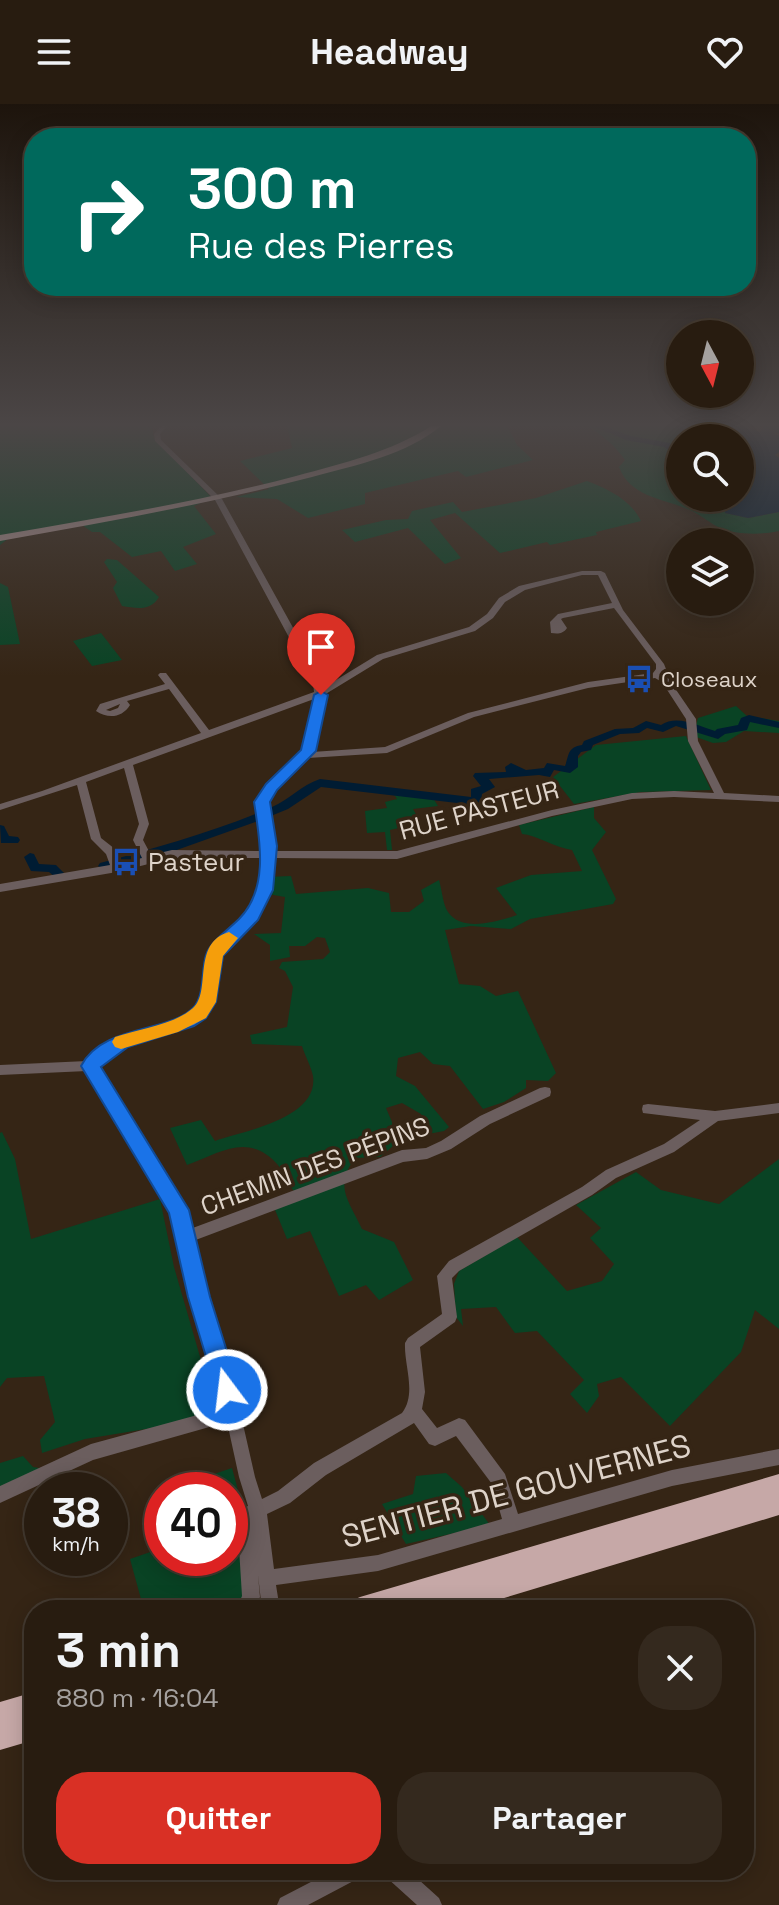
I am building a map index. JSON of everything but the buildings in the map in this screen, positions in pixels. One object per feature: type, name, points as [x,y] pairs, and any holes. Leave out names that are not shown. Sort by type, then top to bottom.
[{"type":"highway","points":[[394,1600],[779,1486]]},
{"type":"highway","points":[[454,1600],[779,1503]]},
{"type":"highway","points":[[0,1716],[24,1709]]},
{"type":"highway","points":[[0,1736],[24,1729]]},
{"type":"main road","points":[[0,538],[162,509]]},
{"type":"street","points":[[0,1070],[90,1066],[122,1041],[171,1027],[200,1013],[207,1002],[215,954],[242,927],[258,905],[268,873],[269,854],[262,802],[267,792],[306,755],[321,693],[311,669],[223,509]]},
{"type":"street","points":[[0,807],[321,693],[380,657],[472,629],[490,616],[502,600],[522,588],[598,571],[616,605],[652,650],[661,669],[656,675]]},
{"type":"street","points":[[557,619],[616,605]]},
{"type":"street","points":[[163,675],[207,734]]},
{"type":"street","points":[[306,755],[387,750],[471,715],[588,685],[656,675],[661,676],[691,719],[693,741],[720,795]]},
{"type":"street","points":[[122,700],[170,686]]},
{"type":"street","points":[[128,763],[144,824],[138,840],[146,856]]},
{"type":"street","points":[[81,780],[96,839],[111,852],[116,865]]},
{"type":"street","name":"RUE PASTEUR","points":[[0,888],[146,856],[391,856],[613,799],[674,794],[779,799]]},
{"type":"street","points":[[90,1066],[179,1210],[258,1510],[270,1600]]},
{"type":"street","name":"CHEMIN DES PÉPINS","points":[[184,1238],[402,1156],[427,1153],[545,1092]]},
{"type":"street","points":[[648,1109],[715,1116],[779,1108]]},
{"type":"street","points":[[250,1600],[245,1516],[284,1497],[320,1469],[414,1411],[419,1400],[410,1359],[413,1343],[450,1317],[444,1276],[454,1266],[587,1191],[611,1174],[669,1148],[715,1116]]},
{"type":"street","points":[[414,1411],[435,1438],[459,1426],[499,1480],[512,1523]]},
{"type":"street","points":[[0,1495],[91,1452],[233,1413]]},
{"type":"street","name":"SENTIER DE GOUVERNES","points":[[268,1578],[378,1563],[672,1478],[779,1457]]},
{"type":"street","points":[[287,1905],[335,1880]]},
{"type":"street","points":[[404,1880],[432,1905]]},
{"type":"green space","points":[[0,509],[196,509],[216,534],[183,547],[197,564],[175,571],[161,551],[132,557],[100,532],[92,532],[82,525],[9,538],[0,545]]},
{"type":"green space","points":[[293,509],[344,509],[308,518]]},
{"type":"green space","points":[[421,509],[459,509],[462,512],[478,509],[632,509],[641,521],[596,532],[597,535],[500,553],[455,513],[430,520],[461,558],[445,564],[408,528],[355,542],[342,530],[386,520],[408,519],[412,511]]},
{"type":"green space","points":[[692,512],[725,512],[748,518],[779,512],[779,531],[754,534],[754,528],[718,527]]},
{"type":"green space","points":[[107,559],[117,560],[159,597],[155,602],[142,608],[122,606],[113,588],[117,582],[104,562]]},
{"type":"green space","points":[[0,583],[8,587],[20,644],[0,645]]},
{"type":"green space","points":[[101,633],[122,660],[92,666],[73,641]]},
{"type":"green space","points":[[736,706],[747,716],[779,721],[779,733],[744,731],[726,742],[713,743],[693,736],[698,718]]},
{"type":"green space","points":[[686,736],[711,790],[641,792],[574,804],[553,777],[596,745]]},
{"type":"green space","points":[[393,793],[433,798],[438,806],[413,809],[421,823],[390,830],[392,850],[387,850],[385,832],[367,833],[365,811],[387,808],[385,802],[397,799]]},
{"type":"green space","points":[[594,807],[594,818],[606,832],[592,850],[616,899],[613,904],[530,919],[511,929],[471,926],[445,930],[459,984],[480,986],[496,996],[518,991],[556,1073],[548,1081],[526,1080],[526,1088],[504,1102],[483,1109],[450,1066],[433,1064],[420,1052],[398,1058],[396,1076],[415,1086],[449,1127],[428,1134],[421,1114],[402,1103],[386,1108],[392,1122],[393,1146],[380,1157],[355,1158],[344,1185],[362,1229],[394,1242],[413,1280],[379,1300],[366,1285],[339,1296],[310,1231],[287,1239],[273,1205],[294,1191],[278,1165],[256,1149],[245,1147],[223,1151],[187,1165],[170,1128],[201,1120],[215,1141],[277,1120],[304,1102],[312,1090],[313,1076],[302,1046],[252,1044],[250,1035],[287,1027],[293,987],[285,971],[279,968],[282,962],[323,959],[330,952],[325,938],[317,937],[305,946],[289,946],[290,957],[270,961],[270,945],[254,934],[281,933],[285,897],[262,893],[266,877],[291,876],[296,894],[368,888],[389,893],[391,912],[409,912],[424,901],[421,890],[439,880],[446,909],[454,918],[471,924],[491,922],[517,915],[496,888],[531,875],[582,871],[572,850],[522,834],[519,825]]},
{"type":"green space","points":[[2,1132],[15,1159],[31,1239],[160,1199],[174,1267],[214,1405],[201,1420],[85,1439],[42,1453],[40,1440],[55,1422],[44,1376],[7,1378],[0,1387]]},
{"type":"green space","points":[[779,1159],[779,1329],[755,1310],[741,1352],[670,1426],[621,1377],[597,1384],[599,1396],[587,1413],[570,1394],[584,1380],[537,1331],[515,1333],[496,1307],[461,1309],[463,1326],[456,1317],[454,1284],[459,1271],[517,1237],[567,1291],[602,1281],[614,1264],[590,1238],[601,1228],[576,1205],[636,1172],[661,1190],[719,1204]]},
{"type":"green space","points":[[23,1456],[33,1467],[63,1472],[24,1472],[24,1484],[0,1489],[0,1463]]},
{"type":"green space","points":[[446,1473],[462,1487],[490,1525],[406,1544],[382,1504],[413,1494],[416,1476]]},
{"type":"green space","points":[[144,1554],[144,1576],[248,1576],[248,1559],[250,1588],[243,1600],[141,1600],[130,1559]]},
{"type":"water","points":[[779,509],[779,512],[748,518],[725,512]]},
{"type":"waterway","points":[[104,866],[170,848],[257,817],[284,806],[320,783],[474,801],[477,798],[475,792],[489,787],[479,776],[513,775],[511,767],[524,774],[540,771],[546,774],[551,766],[566,770],[572,767],[572,755],[578,749],[587,748],[588,743],[619,731],[635,731],[646,724],[663,729],[677,723],[718,736],[721,731],[743,728],[745,720],[749,718],[779,725]]},
{"type":"waterway","points":[[0,829],[5,840],[14,840]]},
{"type":"waterway","points":[[30,857],[35,868],[52,868],[59,874]]},
{"type":"slow traffic","points":[[121,1042],[188,1021],[200,1013],[207,1002],[212,961],[219,947],[229,938]]},
{"type":"place","name":"Closeaux","points":[[639,679]]},
{"type":"place","name":"Pasteur","points":[[126,862]]},
{"type":"route","points":[[227,1390],[188,1256],[179,1210],[90,1066],[106,1050],[122,1041],[188,1021],[200,1013],[207,1002],[215,954],[252,916],[264,890],[269,846],[262,802],[271,787],[306,755],[321,695]]}]
